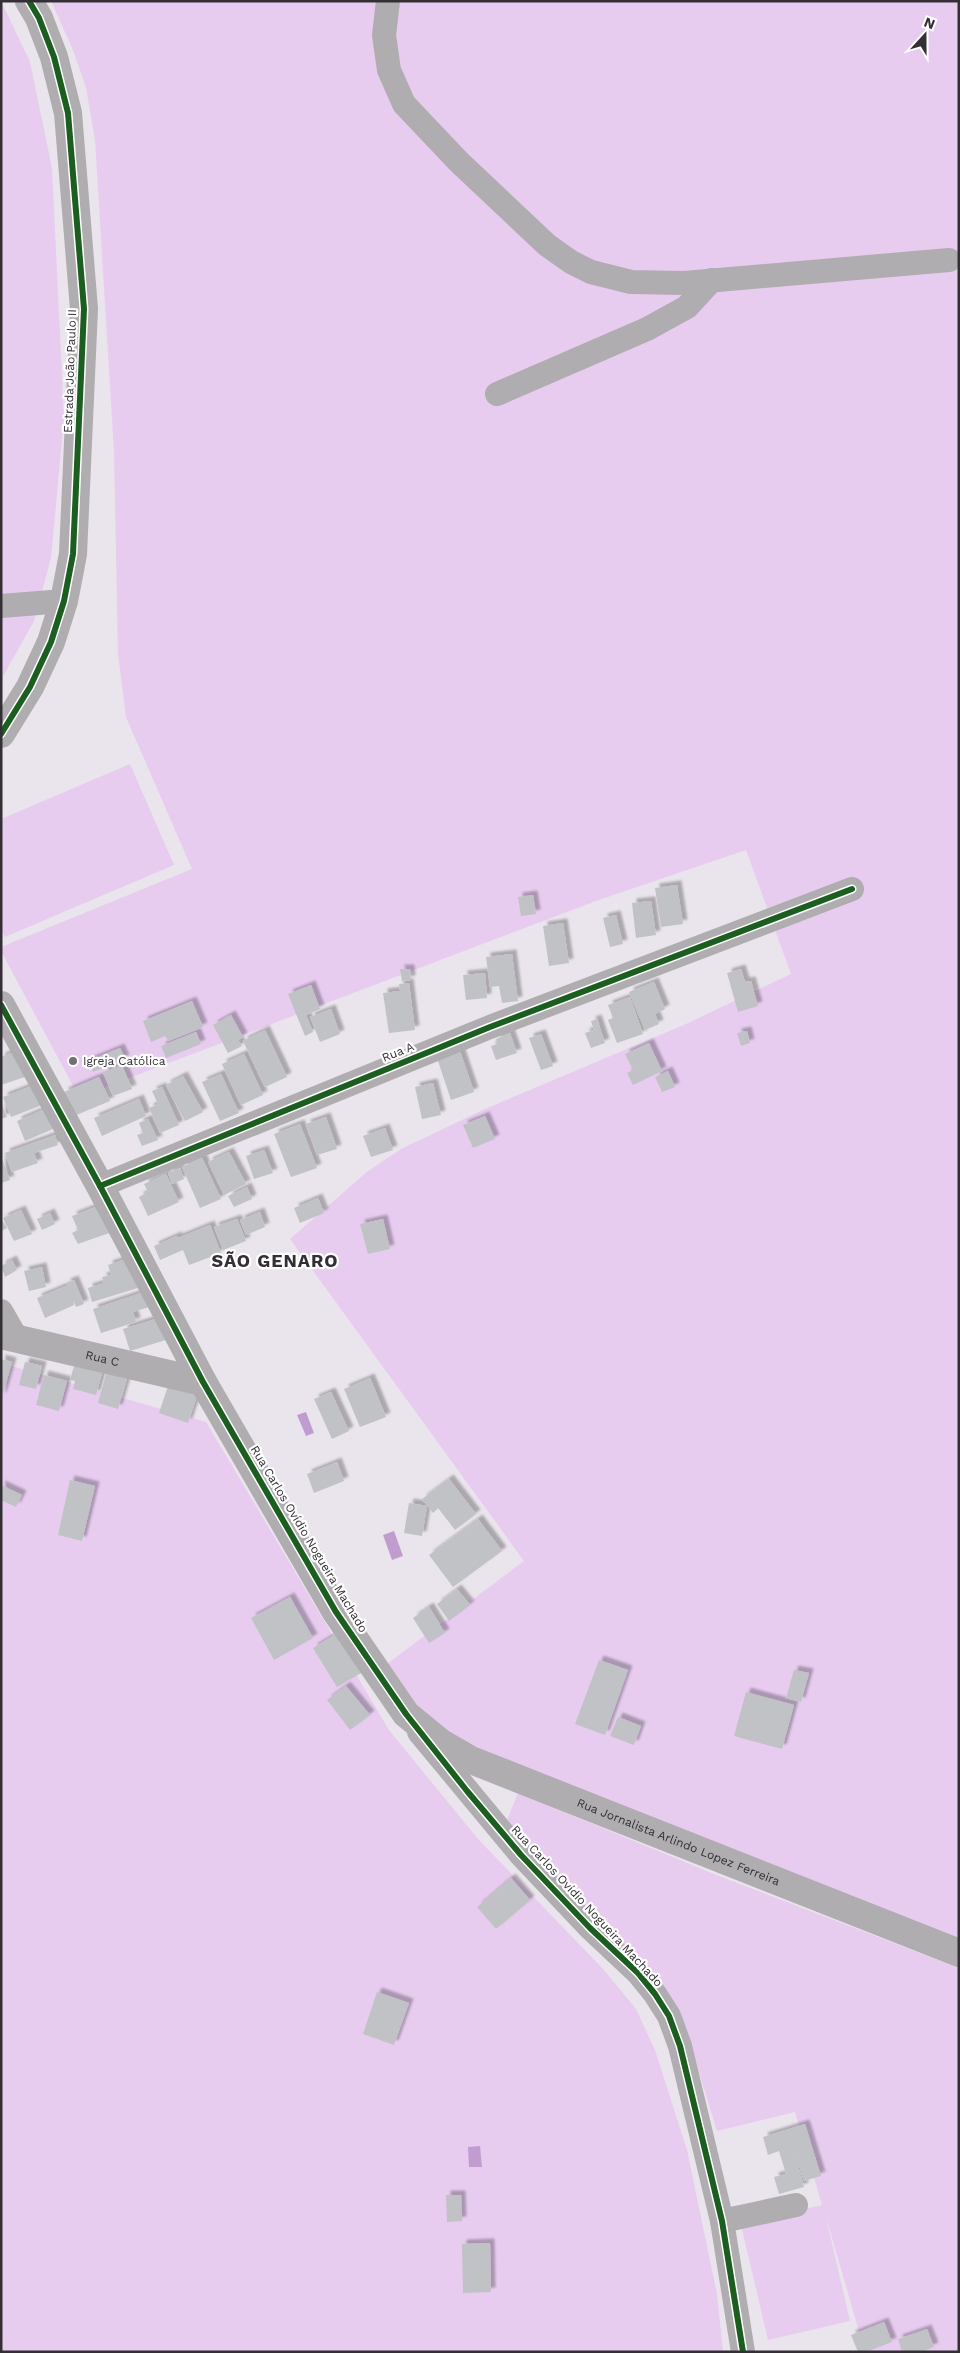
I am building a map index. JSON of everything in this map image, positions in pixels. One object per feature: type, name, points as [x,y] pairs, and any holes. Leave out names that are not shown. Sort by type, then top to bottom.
[{"type":"street","name":"Estrada João Paulo II","points":[[1,734],[30,687],[51,642],[64,600],[73,554],[84,309],[68,113],[54,57],[39,18],[29,1]]},
{"type":"street","points":[[388,1],[384,35],[389,70],[404,104],[458,162],[547,246],[571,262],[591,272],[613,278],[651,284],[949,260]]},
{"type":"street","points":[[497,394],[647,329],[687,307],[712,280]]},
{"type":"street","points":[[1,606],[64,600]]},
{"type":"street","name":"Rua A","points":[[100,1186],[490,1027],[852,889]]},
{"type":"street","name":"Rua Carlos Ovídio Nogueira Machado","points":[[1,1006],[100,1186],[203,1382],[336,1612],[406,1714],[521,1855],[590,1928],[638,1973],[669,2016],[680,2046],[722,2221],[743,2352]]},
{"type":"street","points":[[1,1311],[9,1337]]},
{"type":"street","name":"Rua C","points":[[9,1337],[203,1382]]},
{"type":"street","name":"Rua Jornalista Arlindo Lopez Ferreira","points":[[406,1714],[440,1742],[471,1760],[959,1953]]},
{"type":"street","points":[[722,2221],[796,2205]]},
{"type":"shaded area","points":[[1,1],[30,62],[52,168],[64,418],[51,558],[34,621],[1,680]]},
{"type":"shaded area","points":[[51,1],[959,1],[959,1941],[484,1756],[433,1723],[383,1667],[524,1561],[290,1239],[368,1171],[401,1149],[485,1109],[686,1024],[791,974],[746,850],[596,901],[79,1097],[1,951],[1,947],[192,869],[126,717],[118,654],[114,451],[95,140],[86,88],[73,50]]},
{"type":"shaded area","points":[[130,764],[174,865],[5,937],[1,929],[1,819]]},
{"type":"shaded area","points":[[1,1363],[206,1422],[389,1730],[478,1839],[604,1970],[636,2009],[655,2050],[687,2150],[717,2294],[723,2352],[1,2352]]},
{"type":"shaded area","points":[[306,1412],[314,1433],[306,1436],[297,1415]]},
{"type":"shaded area","points":[[394,1531],[403,1556],[392,1560],[383,1535]]},
{"type":"shaded area","points":[[518,1793],[714,1874],[959,1968],[959,2352],[865,2352],[826,2217],[850,2321],[768,2340],[741,2225],[822,2205],[795,2112],[717,2131],[690,2043],[672,1999],[642,1961],[592,1915],[541,1862],[507,1820]]},
{"type":"shaded area","points":[[480,2146],[482,2167],[469,2167],[468,2147]]},
{"type":"building","points":[[677,885],[683,924],[661,927],[655,888]]},
{"type":"building","points":[[533,895],[536,914],[521,916],[518,897]]},
{"type":"building","points":[[651,901],[656,935],[636,938],[632,903]]},
{"type":"building","points":[[616,915],[623,944],[610,947],[603,918]]},
{"type":"building","points":[[563,923],[569,963],[549,966],[543,926]]},
{"type":"building","points":[[512,954],[518,1001],[502,1003],[499,986],[490,987],[486,957]]},
{"type":"building","points":[[400,969],[410,969],[411,980],[402,981]]},
{"type":"building","points":[[741,969],[745,982],[751,981],[758,1006],[738,1012],[727,973]]},
{"type":"building","points":[[485,973],[487,998],[466,1000],[463,975]]},
{"type":"building","points":[[654,982],[665,1009],[655,1014],[659,1024],[645,1030],[629,992]]},
{"type":"building","points":[[409,983],[415,1030],[389,1033],[383,993],[400,991],[399,984]]},
{"type":"building","points":[[311,985],[320,1009],[306,1015],[313,1032],[305,1036],[288,994]]},
{"type":"building","points":[[630,997],[643,1034],[617,1043],[608,1020],[613,1018],[608,1005]]},
{"type":"building","points":[[192,1001],[203,1027],[168,1041],[165,1036],[151,1042],[143,1021]]},
{"type":"building","points":[[331,1009],[340,1034],[320,1042],[310,1017]]},
{"type":"building","points":[[231,1015],[243,1037],[238,1040],[242,1046],[228,1053],[213,1025]]},
{"type":"building","points":[[597,1019],[605,1043],[591,1048],[585,1033],[594,1030],[591,1021]]},
{"type":"building","points":[[265,1030],[287,1077],[265,1087],[243,1041]]},
{"type":"building","points":[[747,1031],[750,1043],[741,1046],[737,1033]]},
{"type":"building","points":[[196,1032],[201,1044],[166,1058],[161,1046]]},
{"type":"building","points":[[510,1033],[517,1053],[496,1060],[491,1046],[498,1044],[496,1039]]},
{"type":"building","points":[[541,1034],[553,1066],[541,1070],[529,1038]]},
{"type":"building","points":[[649,1043],[662,1071],[633,1085],[627,1073],[633,1070],[625,1054]]},
{"type":"building","points":[[120,1048],[125,1059],[93,1072],[88,1061]]},
{"type":"building","points":[[459,1048],[474,1092],[451,1100],[436,1055]]},
{"type":"building","points":[[16,1051],[25,1077],[1,1085],[1,1057]]},
{"type":"building","points":[[244,1054],[263,1095],[241,1105],[222,1064]]},
{"type":"building","points":[[122,1065],[132,1089],[113,1096],[103,1072]]},
{"type":"building","points":[[668,1071],[675,1087],[662,1092],[655,1077]]},
{"type":"building","points":[[221,1074],[239,1113],[220,1121],[202,1082]]},
{"type":"building","points":[[183,1076],[203,1112],[185,1121],[166,1085]]},
{"type":"building","points":[[99,1077],[110,1101],[74,1116],[64,1092]]},
{"type":"building","points":[[433,1083],[441,1115],[422,1119],[415,1087]]},
{"type":"building","points":[[34,1085],[42,1105],[11,1117],[3,1097]]},
{"type":"building","points":[[162,1087],[179,1125],[160,1133],[149,1108],[158,1104],[152,1091]]},
{"type":"building","points":[[139,1099],[146,1116],[102,1136],[94,1118]]},
{"type":"building","points":[[1,1102],[7,1117],[1,1119]]},
{"type":"building","points":[[45,1109],[53,1129],[25,1141],[17,1121]]},
{"type":"building","points":[[485,1116],[495,1139],[473,1148],[463,1125]]},
{"type":"building","points":[[326,1117],[337,1149],[317,1155],[306,1124]]},
{"type":"building","points":[[148,1119],[158,1140],[142,1146],[137,1135],[143,1133],[139,1123]]},
{"type":"building","points":[[300,1124],[317,1168],[291,1177],[274,1134]]},
{"type":"building","points":[[385,1128],[393,1150],[371,1157],[363,1136]]},
{"type":"building","points":[[55,1135],[58,1145],[34,1153],[38,1163],[12,1172],[5,1153]]},
{"type":"building","points":[[264,1150],[273,1173],[254,1179],[246,1156]]},
{"type":"building","points":[[229,1152],[246,1184],[224,1195],[208,1162]]},
{"type":"building","points":[[1,1156],[10,1180],[1,1183]]},
{"type":"building","points":[[202,1158],[221,1199],[200,1208],[182,1167]]},
{"type":"building","points":[[180,1168],[184,1179],[172,1184],[168,1173]]},
{"type":"building","points":[[166,1174],[179,1202],[148,1216],[139,1197],[148,1192],[144,1184]]},
{"type":"building","points":[[247,1187],[252,1199],[234,1207],[228,1196]]},
{"type":"building","points":[[318,1198],[324,1213],[300,1223],[294,1208]]},
{"type":"building","points":[[98,1206],[112,1232],[78,1244],[72,1233],[78,1230],[72,1216]]},
{"type":"building","points":[[21,1210],[32,1234],[14,1241],[3,1218]]},
{"type":"building","points":[[260,1212],[265,1227],[246,1235],[240,1220]]},
{"type":"building","points":[[50,1213],[55,1224],[42,1230],[37,1219]]},
{"type":"building","points":[[1,1219],[7,1228],[1,1231]]},
{"type":"building","points":[[237,1219],[246,1241],[223,1250],[214,1227]]},
{"type":"building","points":[[383,1219],[390,1249],[368,1254],[360,1224]]},
{"type":"building","points":[[210,1225],[221,1253],[189,1265],[183,1250],[160,1260],[154,1246],[177,1236],[181,1245],[178,1238]]},
{"type":"building","points":[[129,1258],[138,1288],[92,1302],[88,1288],[104,1283],[102,1277],[111,1275],[108,1265]]},
{"type":"building","points":[[12,1260],[17,1270],[5,1277],[1,1266]]},
{"type":"building","points":[[42,1267],[46,1287],[29,1291],[24,1271]]},
{"type":"building","points":[[74,1280],[84,1304],[76,1307],[66,1283]]},
{"type":"building","points":[[66,1286],[74,1305],[45,1318],[37,1298]]},
{"type":"building","points":[[144,1292],[149,1307],[133,1312],[136,1322],[101,1333],[93,1309]]},
{"type":"building","points":[[162,1317],[169,1339],[130,1351],[123,1329]]},
{"type":"building","points":[[1,1359],[12,1362],[2,1397],[1,1397]]},
{"type":"building","points":[[25,1362],[42,1366],[36,1389],[19,1385]]},
{"type":"building","points":[[74,1366],[102,1373],[96,1395],[73,1389],[75,1381],[70,1380]]},
{"type":"building","points":[[107,1370],[128,1375],[118,1409],[98,1403]]},
{"type":"building","points":[[44,1375],[67,1381],[59,1411],[36,1405]]},
{"type":"building","points":[[370,1378],[386,1417],[360,1427],[344,1389]]},
{"type":"building","points":[[168,1386],[197,1396],[188,1423],[159,1413]]},
{"type":"building","points":[[331,1392],[349,1431],[332,1439],[314,1399]]},
{"type":"building","points":[[337,1462],[344,1481],[314,1493],[307,1474]]},
{"type":"building","points":[[449,1479],[476,1514],[455,1530],[438,1508],[433,1513],[422,1499]]},
{"type":"building","points":[[70,1480],[95,1486],[82,1541],[58,1535]]},
{"type":"building","points":[[1,1485],[22,1495],[16,1507],[1,1500]]},
{"type":"building","points":[[409,1503],[427,1506],[422,1536],[404,1533]]},
{"type":"building","points":[[478,1519],[502,1551],[453,1587],[429,1555]]},
{"type":"building","points":[[457,1589],[470,1605],[449,1621],[437,1604]]},
{"type":"building","points":[[290,1597],[313,1638],[274,1660],[251,1618]]},
{"type":"building","points":[[429,1607],[445,1633],[429,1643],[413,1618]]},
{"type":"building","points":[[336,1634],[361,1673],[337,1687],[313,1648]]},
{"type":"building","points":[[599,1660],[628,1670],[605,1735],[575,1724]]},
{"type":"building","points":[[794,1670],[809,1673],[801,1702],[786,1698]]},
{"type":"building","points":[[346,1686],[370,1715],[350,1730],[327,1700]]},
{"type":"building","points":[[746,1692],[794,1705],[782,1749],[734,1736]]},
{"type":"building","points":[[618,1717],[641,1726],[634,1745],[610,1736]]},
{"type":"building","points":[[511,1878],[530,1900],[496,1929],[477,1907]]},
{"type":"building","points":[[377,1992],[409,2003],[394,2045],[363,2034]]},
{"type":"building","points":[[805,2124],[821,2176],[804,2181],[792,2143],[804,2187],[779,2194],[774,2177],[786,2174],[779,2151],[768,2155],[763,2137]]},
{"type":"building","points":[[446,2195],[461,2195],[462,2221],[447,2222]]},
{"type":"building","points":[[490,2243],[491,2292],[463,2293],[462,2244]]},
{"type":"building","points":[[884,2322],[892,2342],[866,2352],[858,2352],[851,2335]]},
{"type":"building","points":[[927,2329],[934,2347],[921,2352],[902,2352],[898,2339]]},
{"type":"cycle path","points":[[1,734],[30,687],[51,642],[64,601],[73,554],[84,309],[68,113],[54,57],[39,18],[29,1]]},
{"type":"cycle path","points":[[100,1186],[490,1027],[852,889]]},
{"type":"cycle path","points":[[1,1005],[100,1186],[203,1382],[336,1612],[406,1714],[467,1791],[521,1855],[590,1928],[638,1973],[655,1994],[669,2016],[680,2046],[722,2221],[743,2352]]},
{"type":"place","name":"Igreja Católica","points":[[73,1061]]},
{"type":"district","name":"SÃO GENARO","points":[[275,1261]]}]
